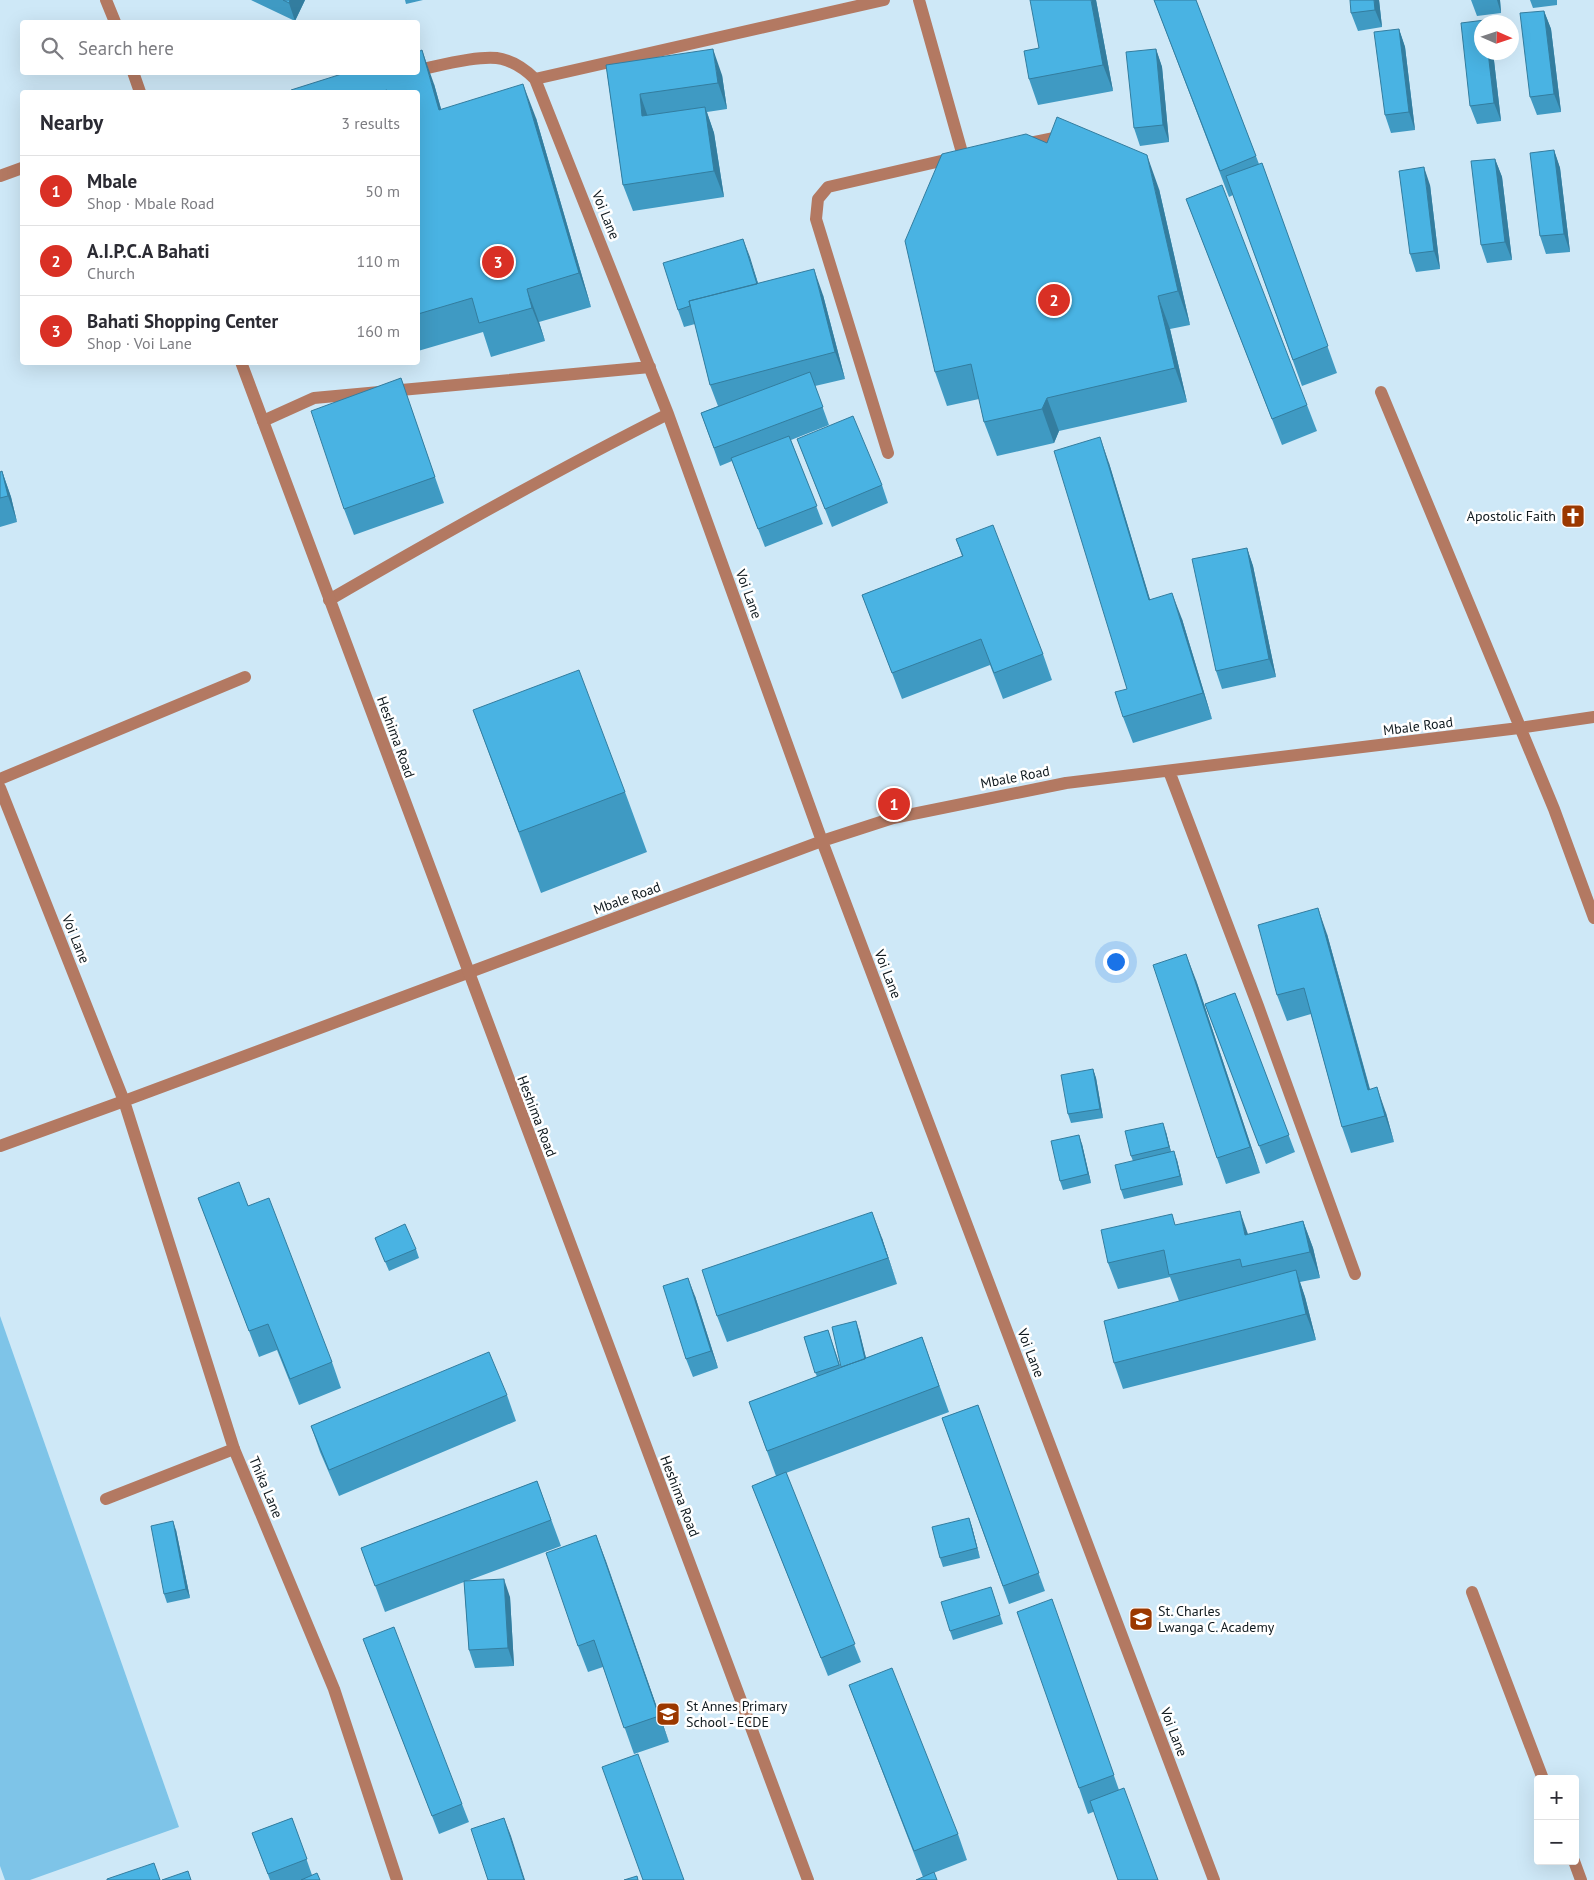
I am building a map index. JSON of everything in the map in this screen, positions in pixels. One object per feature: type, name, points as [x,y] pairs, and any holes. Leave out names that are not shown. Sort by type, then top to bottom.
[{"type":"street","points":[[106,0],[113,20]]},
{"type":"street","points":[[420,70],[467,61],[501,59],[525,70],[535,78],[884,0]]},
{"type":"street","points":[[888,453],[816,219],[818,199],[828,187],[967,155],[918,0]]},
{"type":"street","points":[[134,75],[139,90]]},
{"type":"street","name":"Voi Lane","points":[[535,78],[668,414],[822,841],[1214,1880]]},
{"type":"street","points":[[1009,147],[1075,134]]},
{"type":"street","points":[[0,176],[20,169]]},
{"type":"street","name":"Heshima Road","points":[[242,365],[808,1880]]},
{"type":"street","points":[[263,421],[314,398],[650,367]]},
{"type":"street","points":[[1382,392],[1554,809],[1594,918]]},
{"type":"street","points":[[329,600],[455,526],[582,457],[668,414]]},
{"type":"street","points":[[0,779],[245,676]]},
{"type":"street","name":"Mbale Road","points":[[0,1146],[822,841],[893,818],[989,797],[1066,783],[1519,728],[1594,717]]},
{"type":"street","points":[[1169,771],[1258,1006],[1355,1274]]},
{"type":"street","name":"Voi Lane","points":[[0,788],[124,1101]]},
{"type":"street","name":"Thika Lane","points":[[124,1101],[234,1449],[334,1689],[397,1880]]},
{"type":"street","points":[[106,1499],[234,1449]]},
{"type":"street","points":[[1472,1592],[1541,1775]]},
{"type":"street","points":[[1575,1865],[1581,1880]]},
{"type":"shaded area","points":[[0,1316],[179,1827],[30,1880],[5,1880],[0,1866]]},
{"type":"building","points":[[1030,0],[1091,0],[1103,65],[1029,79],[1024,51],[1039,48]]},
{"type":"building","points":[[1154,0],[1196,0],[1256,156],[1220,171]]},
{"type":"building","points":[[1350,0],[1374,0],[1375,10],[1351,13]]},
{"type":"building","points":[[1544,11],[1554,94],[1530,97],[1520,13]]},
{"type":"building","points":[[1474,21],[1474,60],[1489,60],[1494,103],[1470,106],[1461,23]]},
{"type":"building","points":[[1399,29],[1409,112],[1385,115],[1374,32]]},
{"type":"building","points":[[713,49],[718,83],[640,94],[642,116],[705,107],[714,171],[623,185],[606,65]]},
{"type":"building","points":[[1156,49],[1163,125],[1134,128],[1126,52]]},
{"type":"building","points":[[422,50],[439,110],[523,84],[579,273],[527,289],[532,308],[479,323],[472,298],[420,313],[420,90],[291,90],[338,75],[420,75],[420,51]]},
{"type":"building","points":[[1057,117],[1147,155],[1178,291],[1158,296],[1175,368],[1047,398],[1042,409],[984,422],[971,364],[935,372],[905,241],[942,154],[1026,134],[1047,143]]},
{"type":"building","points":[[1554,150],[1564,234],[1540,236],[1530,153]]},
{"type":"building","points":[[1495,159],[1505,242],[1481,245],[1471,161]]},
{"type":"building","points":[[1262,163],[1328,346],[1293,360],[1226,176]]},
{"type":"building","points":[[1424,167],[1434,251],[1410,254],[1399,171]]},
{"type":"building","points":[[1222,185],[1307,405],[1272,419],[1186,199]]},
{"type":"building","points":[[743,239],[757,284],[689,301],[690,306],[678,310],[663,263]]},
{"type":"building","points":[[814,269],[835,352],[710,385],[689,301]]},
{"type":"building","points":[[810,372],[823,407],[714,448],[701,413]]},
{"type":"building","points":[[401,378],[435,477],[344,509],[311,411]]},
{"type":"building","points":[[853,416],[882,485],[825,509],[797,439]]},
{"type":"building","points":[[789,436],[817,506],[758,529],[731,458]]},
{"type":"building","points":[[1100,437],[1149,600],[1172,593],[1203,693],[1123,717],[1115,692],[1127,689],[1054,451]]},
{"type":"building","points":[[2,471],[8,496],[0,498],[0,472]]},
{"type":"building","points":[[993,525],[1043,654],[994,673],[981,639],[892,673],[862,595],[963,556],[956,539]]},
{"type":"building","points":[[1247,548],[1269,659],[1216,671],[1192,559]]},
{"type":"building","points":[[579,670],[625,792],[519,832],[473,710]]},
{"type":"building","points":[[1318,908],[1368,1090],[1377,1087],[1385,1116],[1342,1127],[1304,988],[1277,995],[1258,925]]},
{"type":"building","points":[[1186,954],[1250,1147],[1217,1158],[1153,965]]},
{"type":"building","points":[[1235,993],[1289,1135],[1259,1146],[1205,1004]]},
{"type":"building","points":[[1093,1069],[1100,1109],[1068,1114],[1061,1075]]},
{"type":"building","points":[[1163,1123],[1169,1147],[1131,1156],[1125,1131]]},
{"type":"building","points":[[1079,1135],[1088,1174],[1060,1181],[1051,1141]]},
{"type":"building","points":[[1174,1151],[1180,1176],[1121,1190],[1115,1165]]},
{"type":"building","points":[[239,1182],[248,1206],[269,1198],[332,1362],[290,1379],[268,1324],[249,1331],[198,1198]]},
{"type":"building","points":[[1240,1211],[1245,1235],[1303,1221],[1310,1252],[1242,1267],[1240,1259],[1169,1275],[1164,1250],[1108,1263],[1101,1230],[1172,1214],[1175,1225]]},
{"type":"building","points":[[872,1212],[888,1258],[717,1316],[702,1270]]},
{"type":"building","points":[[405,1224],[416,1249],[385,1262],[375,1238]]},
{"type":"building","points":[[1296,1270],[1306,1314],[1114,1363],[1104,1321]]},
{"type":"building","points":[[688,1278],[711,1351],[686,1359],[663,1286]]},
{"type":"building","points":[[856,1321],[865,1359],[841,1367],[832,1327]]},
{"type":"building","points":[[828,1330],[839,1365],[815,1373],[804,1337]]},
{"type":"building","points":[[922,1337],[939,1386],[767,1451],[749,1402]]},
{"type":"building","points":[[489,1352],[507,1395],[329,1470],[311,1426]]},
{"type":"building","points":[[978,1405],[1039,1573],[1003,1586],[942,1418]]},
{"type":"building","points":[[786,1472],[855,1644],[821,1658],[752,1486]]},
{"type":"building","points":[[537,1481],[551,1520],[375,1586],[361,1548]]},
{"type":"building","points":[[969,1518],[977,1548],[940,1558],[932,1527]]},
{"type":"building","points":[[173,1521],[186,1589],[164,1594],[151,1526]]},
{"type":"building","points":[[596,1535],[659,1716],[624,1728],[594,1640],[578,1646],[546,1553]]},
{"type":"building","points":[[504,1579],[508,1648],[469,1650],[464,1581]]},
{"type":"building","points":[[991,1587],[1000,1615],[950,1631],[941,1602]]},
{"type":"building","points":[[1052,1599],[1114,1775],[1079,1788],[1017,1612]]},
{"type":"building","points":[[394,1627],[462,1804],[432,1816],[363,1639]]},
{"type":"building","points":[[892,1668],[958,1834],[914,1851],[849,1685]]},
{"type":"building","points":[[638,1754],[684,1880],[643,1880],[602,1767]]},
{"type":"building","points":[[1124,1788],[1158,1880],[1118,1880],[1090,1801]]},
{"type":"building","points":[[292,1818],[307,1859],[268,1874],[252,1833]]},
{"type":"building","points":[[504,1818],[524,1880],[488,1880],[471,1829]]},
{"type":"building","points":[[154,1863],[160,1880],[107,1880],[107,1879]]},
{"type":"building","points":[[188,1871],[191,1880],[162,1880]]},
{"type":"building","points":[[934,1872],[937,1880],[916,1880]]},
{"type":"building","points":[[317,1873],[320,1880],[301,1880]]},
{"type":"building","points":[[637,1876],[638,1880],[624,1880]]},
{"type":"place","name":"Bahati Shopping Center","points":[[498,262]]},
{"type":"place","name":"A.I.P.C.A Bahati","points":[[1054,300]]},
{"type":"place","name":"Apostolic Faith","points":[[1573,516]]},
{"type":"place","name":"Mbale","points":[[894,804]]},
{"type":"place","name":"St. Charles Lwanga C. Academy","points":[[1141,1619]]},
{"type":"place","name":"St Annes Primary School - ECDE","points":[[668,1714]]}]
